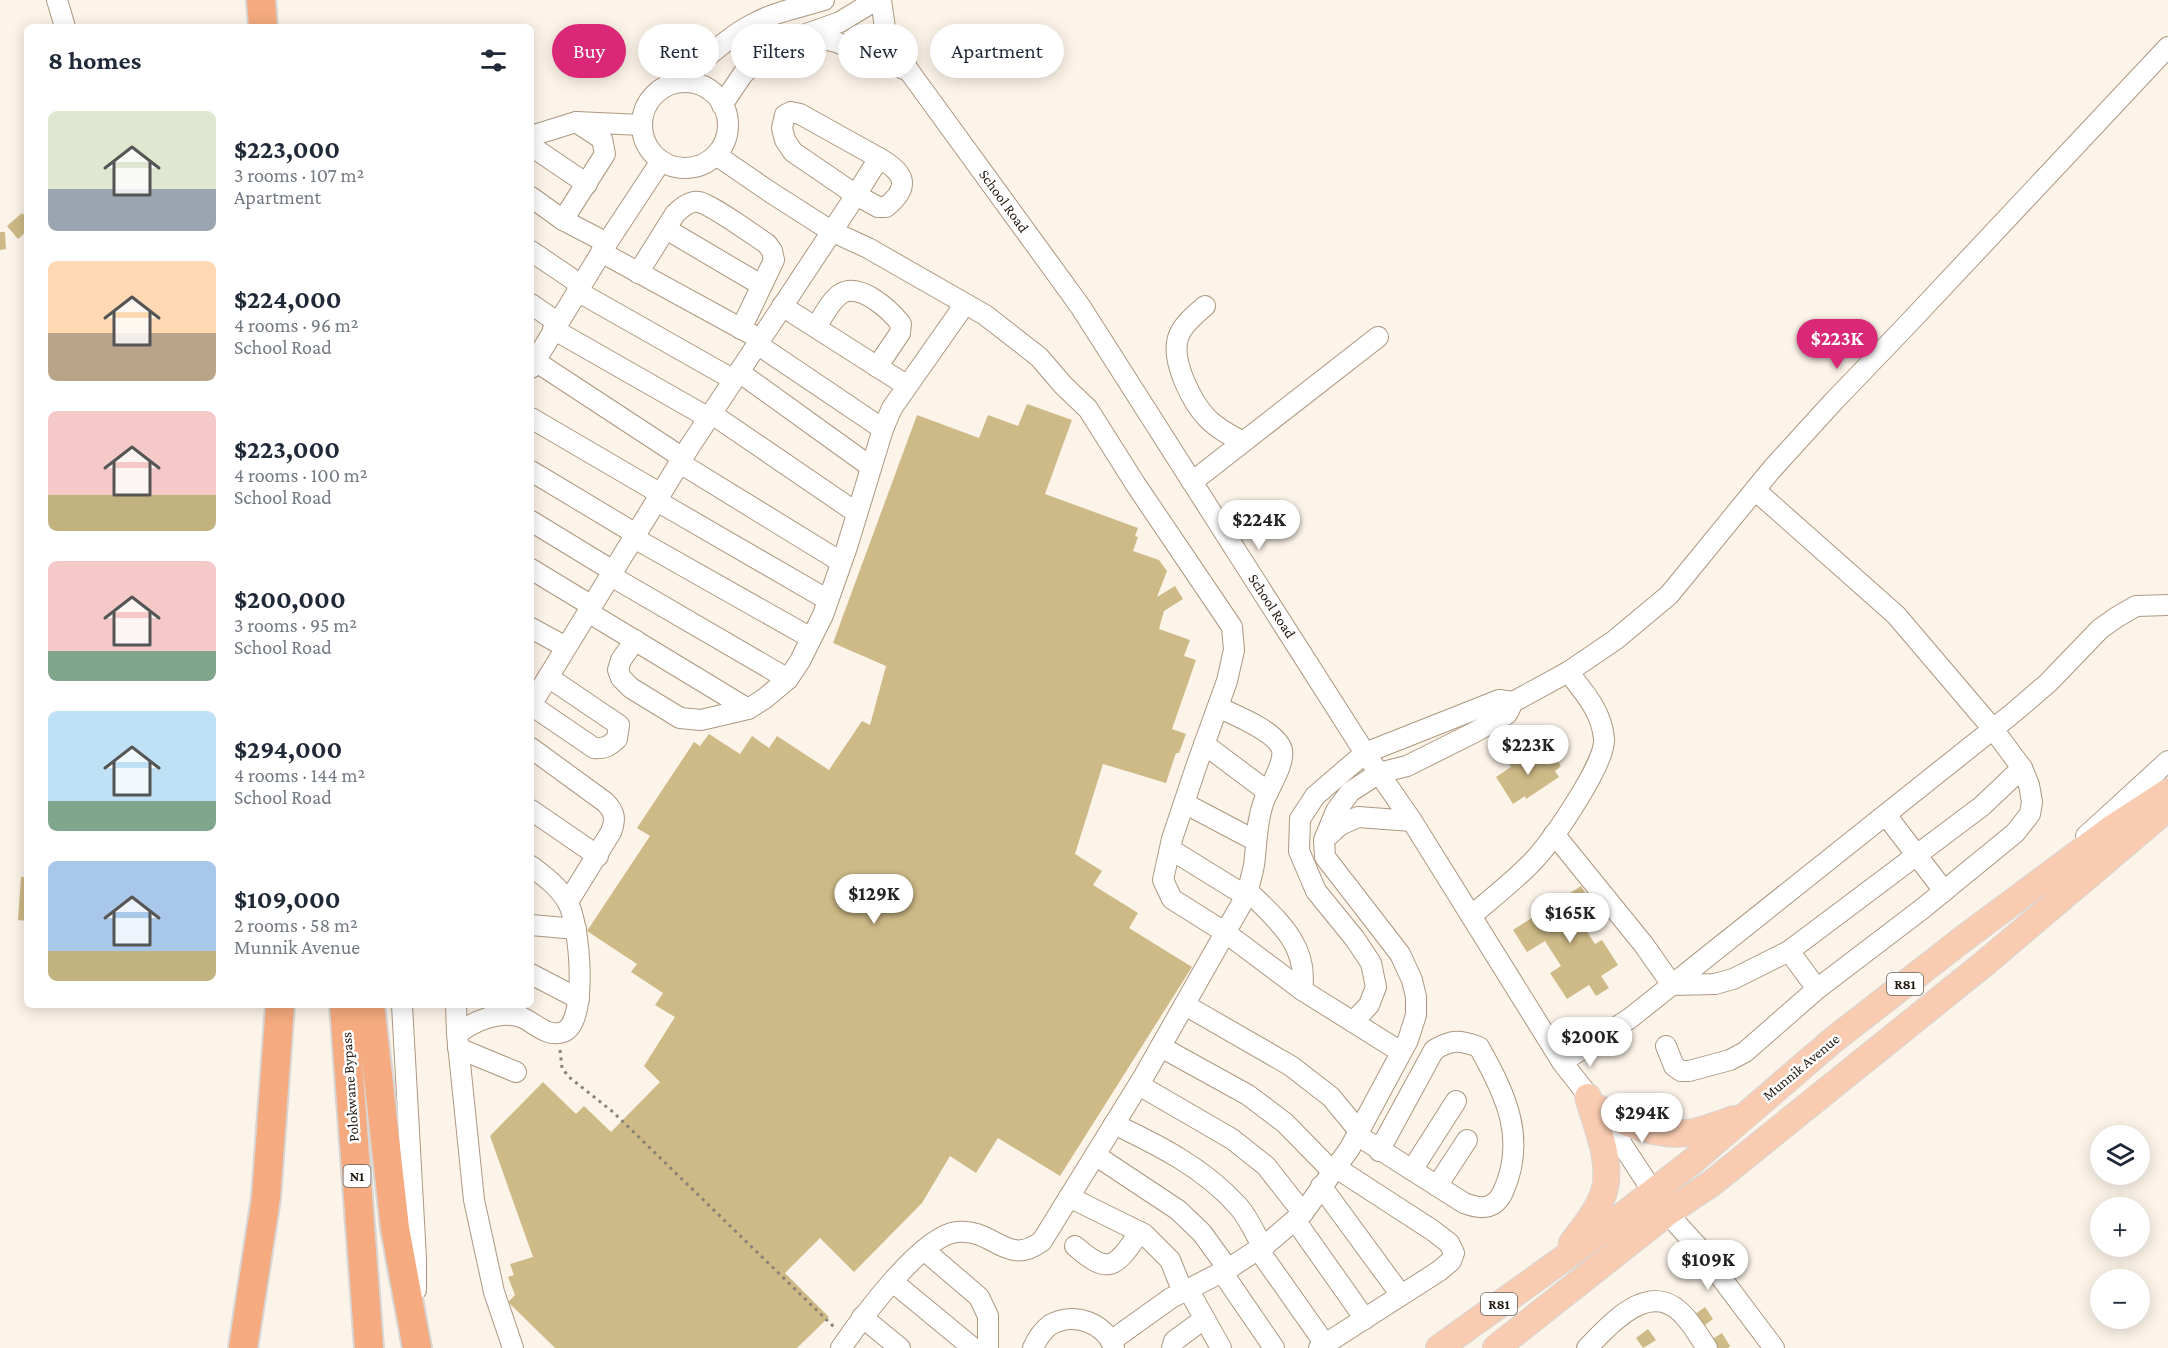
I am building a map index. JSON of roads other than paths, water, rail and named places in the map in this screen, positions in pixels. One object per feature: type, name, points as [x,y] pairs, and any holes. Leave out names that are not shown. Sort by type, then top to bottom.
[{"type":"highway","points":[[261,0],[263,24]]},
{"type":"highway","points":[[243,1348],[266,1198],[280,1008]]},
{"type":"highway","name":"Polokwane Bypass","points":[[344,1008],[369,1348]]},
{"type":"highway","points":[[370,1008],[394,1228],[417,1347]]},
{"type":"main road","name":"Munnik Avenue","points":[[1439,1348],[1613,1223],[1694,1160],[1832,1041],[2031,887],[2111,828],[2168,792]]},
{"type":"main road","name":"R81","points":[[1496,1348],[1632,1243],[1667,1213],[1712,1183],[1985,963],[2168,808]]},
{"type":"main road","points":[[1593,1103],[1617,1119],[1665,1134],[1690,1133],[1742,1117]]},
{"type":"main road","points":[[1560,1260],[1595,1211],[1606,1185],[1604,1156],[1593,1103]]},
{"type":"street","points":[[57,0],[64,24]]},
{"type":"street","points":[[674,83],[689,82],[702,86],[714,93],[723,105],[727,118],[727,131],[716,155],[702,164],[689,167],[674,166],[662,161],[651,151],[644,139],[642,125],[644,111],[651,98],[754,23],[824,0]]},
{"type":"street","points":[[826,27],[878,0]]},
{"type":"street","name":"School Road","points":[[878,0],[884,24]]},
{"type":"street","points":[[1033,1348],[1040,1335],[1050,1325],[1063,1320],[1078,1319],[1091,1322],[1103,1330],[1113,1345],[1171,1298],[1225,1270],[1260,1248],[1299,1216],[1350,1149],[1401,1052],[1416,1016],[1416,997],[1412,980],[1400,954],[1325,857],[1324,840],[1336,812],[1350,792],[1379,773],[1407,766],[1506,714],[1513,702],[1568,672],[1615,640],[1669,595],[1755,490],[1833,402],[2168,47]]},
{"type":"street","points":[[723,105],[740,78]]},
{"type":"street","name":"School Road","points":[[914,78],[1080,306],[1365,753],[1412,821],[1562,1062],[1593,1103],[1667,1213],[1698,1247],[1774,1348]]},
{"type":"street","points":[[791,112],[801,114],[895,167],[901,178],[902,189],[895,200],[886,207],[879,207],[856,195],[793,152],[785,140],[782,128],[785,115],[791,112]]},
{"type":"street","points":[[534,135],[576,122],[642,125]]},
{"type":"street","points":[[563,220],[603,160],[602,139],[576,122]]},
{"type":"street","points":[[534,148],[587,184]]},
{"type":"street","points":[[716,155],[831,231],[868,248],[985,315],[1039,357],[1088,409],[1136,485],[1232,627],[1234,650],[1227,681],[1184,802],[1163,880],[1172,899],[1226,933],[1302,990],[1401,1052]]},
{"type":"street","points":[[534,697],[542,676],[566,647],[681,461],[879,158]]},
{"type":"street","points":[[534,363],[604,247],[662,161]]},
{"type":"street","points":[[534,199],[638,273],[741,329],[883,429]]},
{"type":"street","points":[[638,273],[675,214],[691,202],[698,202],[713,209],[767,244],[772,251],[774,260],[741,329]]},
{"type":"street","points":[[666,229],[762,285]]},
{"type":"street","points":[[534,253],[579,288],[736,376],[871,467]]},
{"type":"street","points":[[816,327],[841,293],[852,290],[865,294],[895,316],[901,324],[900,333],[878,367]]},
{"type":"street","points":[[635,640],[621,660],[618,670],[621,678],[631,688],[680,718],[701,720],[748,709],[788,679],[800,661],[828,600],[883,429],[892,408],[965,304]]},
{"type":"street","points":[[782,306],[906,385]]},
{"type":"street","points":[[1204,306],[1184,326],[1178,339],[1177,357],[1188,392],[1206,418],[1243,442]]},
{"type":"street","points":[[534,307],[555,326],[710,416],[857,513]]},
{"type":"street","points":[[1192,482],[1378,337]]},
{"type":"street","points":[[534,366],[841,562]]},
{"type":"street","points":[[534,420],[828,600]]},
{"type":"street","points":[[534,473],[635,536],[811,638]]},
{"type":"street","points":[[1666,1046],[1674,1066],[1681,1071],[1730,1060],[1745,1052],[1817,989],[2015,833],[2030,814],[2032,802],[2029,785],[2022,768],[1993,729],[1896,615],[1755,490]]},
{"type":"street","points":[[534,523],[612,573],[788,679]]},
{"type":"street","points":[[534,571],[635,640],[748,709]]},
{"type":"street","points":[[1562,1062],[1629,1019],[1976,743],[2048,683],[2100,628],[2136,606],[2168,605]]},
{"type":"street","points":[[534,629],[566,647]]},
{"type":"street","points":[[1471,916],[1536,858],[1599,763],[1604,741],[1599,718],[1590,698],[1568,672]]},
{"type":"street","points":[[534,707],[594,748],[609,747],[617,739],[619,725],[542,676]]},
{"type":"street","points":[[1353,1022],[1369,1005],[1376,987],[1371,963],[1355,939],[1316,891],[1299,851],[1300,819],[1315,796],[1365,753],[1499,700],[1513,702]]},
{"type":"street","points":[[844,1344],[862,1317],[893,1282],[938,1238],[957,1232],[981,1234],[1017,1252],[1032,1249],[1042,1241],[1139,1085],[1247,893],[1254,867],[1263,802],[1282,759],[1282,748],[1275,738],[1218,707]]},
{"type":"street","points":[[1204,744],[1268,792]]},
{"type":"street","points":[[534,750],[614,811],[615,821],[611,832],[568,902]]},
{"type":"street","points":[[2031,887],[2168,761]]},
{"type":"street","points":[[1672,985],[1715,984],[1733,979],[1789,951],[1982,806],[2022,768]]},
{"type":"street","points":[[1184,802],[1256,841]]},
{"type":"street","points":[[534,812],[597,856]]},
{"type":"street","points":[[1886,815],[1944,891]]},
{"type":"street","points":[[1324,840],[1340,825],[1358,817],[1412,821]]},
{"type":"street","points":[[1554,834],[1644,945],[1672,985]]},
{"type":"street","points":[[1170,849],[1247,893],[1290,935],[1301,956],[1304,975],[1302,990]]},
{"type":"street","points":[[457,1041],[468,1025],[480,1020],[511,1015],[523,1017],[551,1033],[566,1031],[572,1025],[579,999],[580,961],[576,929],[568,902],[546,877],[534,868]]},
{"type":"street","points":[[534,926],[576,929]]},
{"type":"street","points":[[1789,951],[1817,989]]},
{"type":"street","points":[[534,976],[579,999]]},
{"type":"street","points":[[1185,1005],[1291,1066],[1331,1097],[1358,1133],[1379,1151],[1464,1203],[1477,1209],[1484,1209],[1500,1198],[1511,1174],[1514,1134],[1507,1103],[1479,1047],[1464,1042],[1447,1042],[1434,1050],[1379,1151]]},
{"type":"street","points":[[402,1008],[416,1258],[417,1347]]},
{"type":"street","points":[[456,1008],[457,1041],[474,1200],[494,1292],[513,1348]]},
{"type":"street","points":[[457,1041],[516,1072]]},
{"type":"street","points":[[1161,1047],[1248,1095],[1286,1122],[1329,1175],[1401,1295]]},
{"type":"street","points":[[1139,1085],[1232,1139],[1266,1166],[1365,1319]]},
{"type":"street","points":[[1412,1170],[1456,1101]]},
{"type":"street","points":[[1114,1124],[1187,1161],[1213,1181],[1240,1208],[1260,1248],[1322,1346],[1451,1261],[1454,1253],[1449,1243],[1329,1175]]},
{"type":"street","points":[[1437,1186],[1467,1140]]},
{"type":"street","points":[[1095,1155],[1178,1210],[1202,1233],[1274,1348]]},
{"type":"street","points":[[1069,1197],[1140,1232],[1170,1260],[1221,1348]]},
{"type":"street","points":[[1075,1246],[1092,1261],[1113,1264],[1124,1255],[1140,1232]]},
{"type":"street","points":[[924,1250],[979,1297],[988,1316],[988,1348]]},
{"type":"street","points":[[893,1282],[973,1348]]},
{"type":"street","points":[[1587,1348],[1626,1310],[1642,1303],[1661,1302],[1685,1316],[1707,1348]]},
{"type":"street","points":[[862,1317],[900,1348]]},
{"type":"street","points":[[1172,1348],[1174,1341],[1204,1319]]}]
